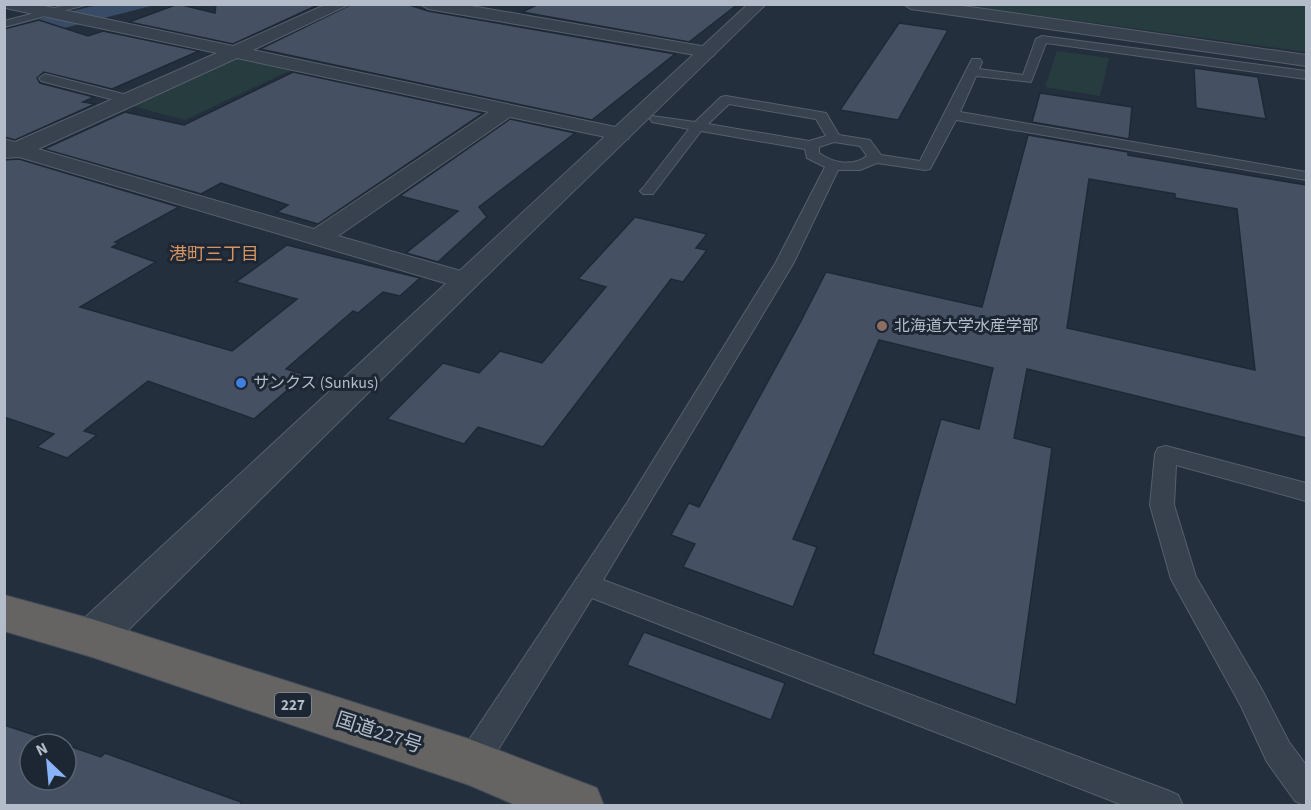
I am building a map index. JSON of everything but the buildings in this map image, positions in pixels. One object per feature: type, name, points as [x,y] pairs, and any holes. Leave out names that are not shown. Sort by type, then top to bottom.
[{"type":"highway","name":"国道227号","points":[[4,613],[92,638],[472,763],[520,795],[579,806]]},
{"type":"street","points":[[10,4],[620,134]]},
{"type":"street","points":[[9,151],[130,100],[342,4]]},
{"type":"street","points":[[428,4],[707,52]]},
{"type":"street","points":[[92,638],[759,4]]},
{"type":"street","points":[[911,4],[1306,61]]},
{"type":"street","points":[[319,237],[506,110]]},
{"type":"street","points":[[9,151],[319,237],[465,281]]},
{"type":"lane","points":[[4,24],[84,4]]},
{"type":"lane","points":[[812,146],[812,154],[833,165],[863,164],[874,158],[925,166],[974,67],[1027,80],[1042,39],[1306,75]]},
{"type":"lane","points":[[45,78],[130,100]]},
{"type":"lane","points":[[648,191],[698,127],[726,100],[821,116],[834,138]]},
{"type":"lane","points":[[952,115],[1306,176]]},
{"type":"lane","points":[[657,119],[812,146],[817,142],[834,138],[865,143],[874,153],[874,158]]},
{"type":"lane","points":[[472,763],[587,585],[784,264],[833,165]]},
{"type":"lane","points":[[1306,492],[1166,454],[1162,505],[1184,579],[1251,698],[1278,752],[1306,790]]},
{"type":"lane","points":[[587,585],[1167,806]]},
{"type":"green space","points":[[964,5],[1306,5],[1306,52]]},
{"type":"green space","points":[[1057,51],[1109,58],[1100,96],[1045,87]]},
{"type":"green space","points":[[238,58],[291,70],[185,120],[129,105]]},
{"type":"water","points":[[98,5],[155,5],[5,43],[4,27]]},
{"type":"place","name":"北海道大学水産学部","points":[[882,326]]},
{"type":"place","name":"サンクス (Sunkus)","points":[[241,383]]},
{"type":"district","name":"港町三丁目","points":[[214,254]]}]
